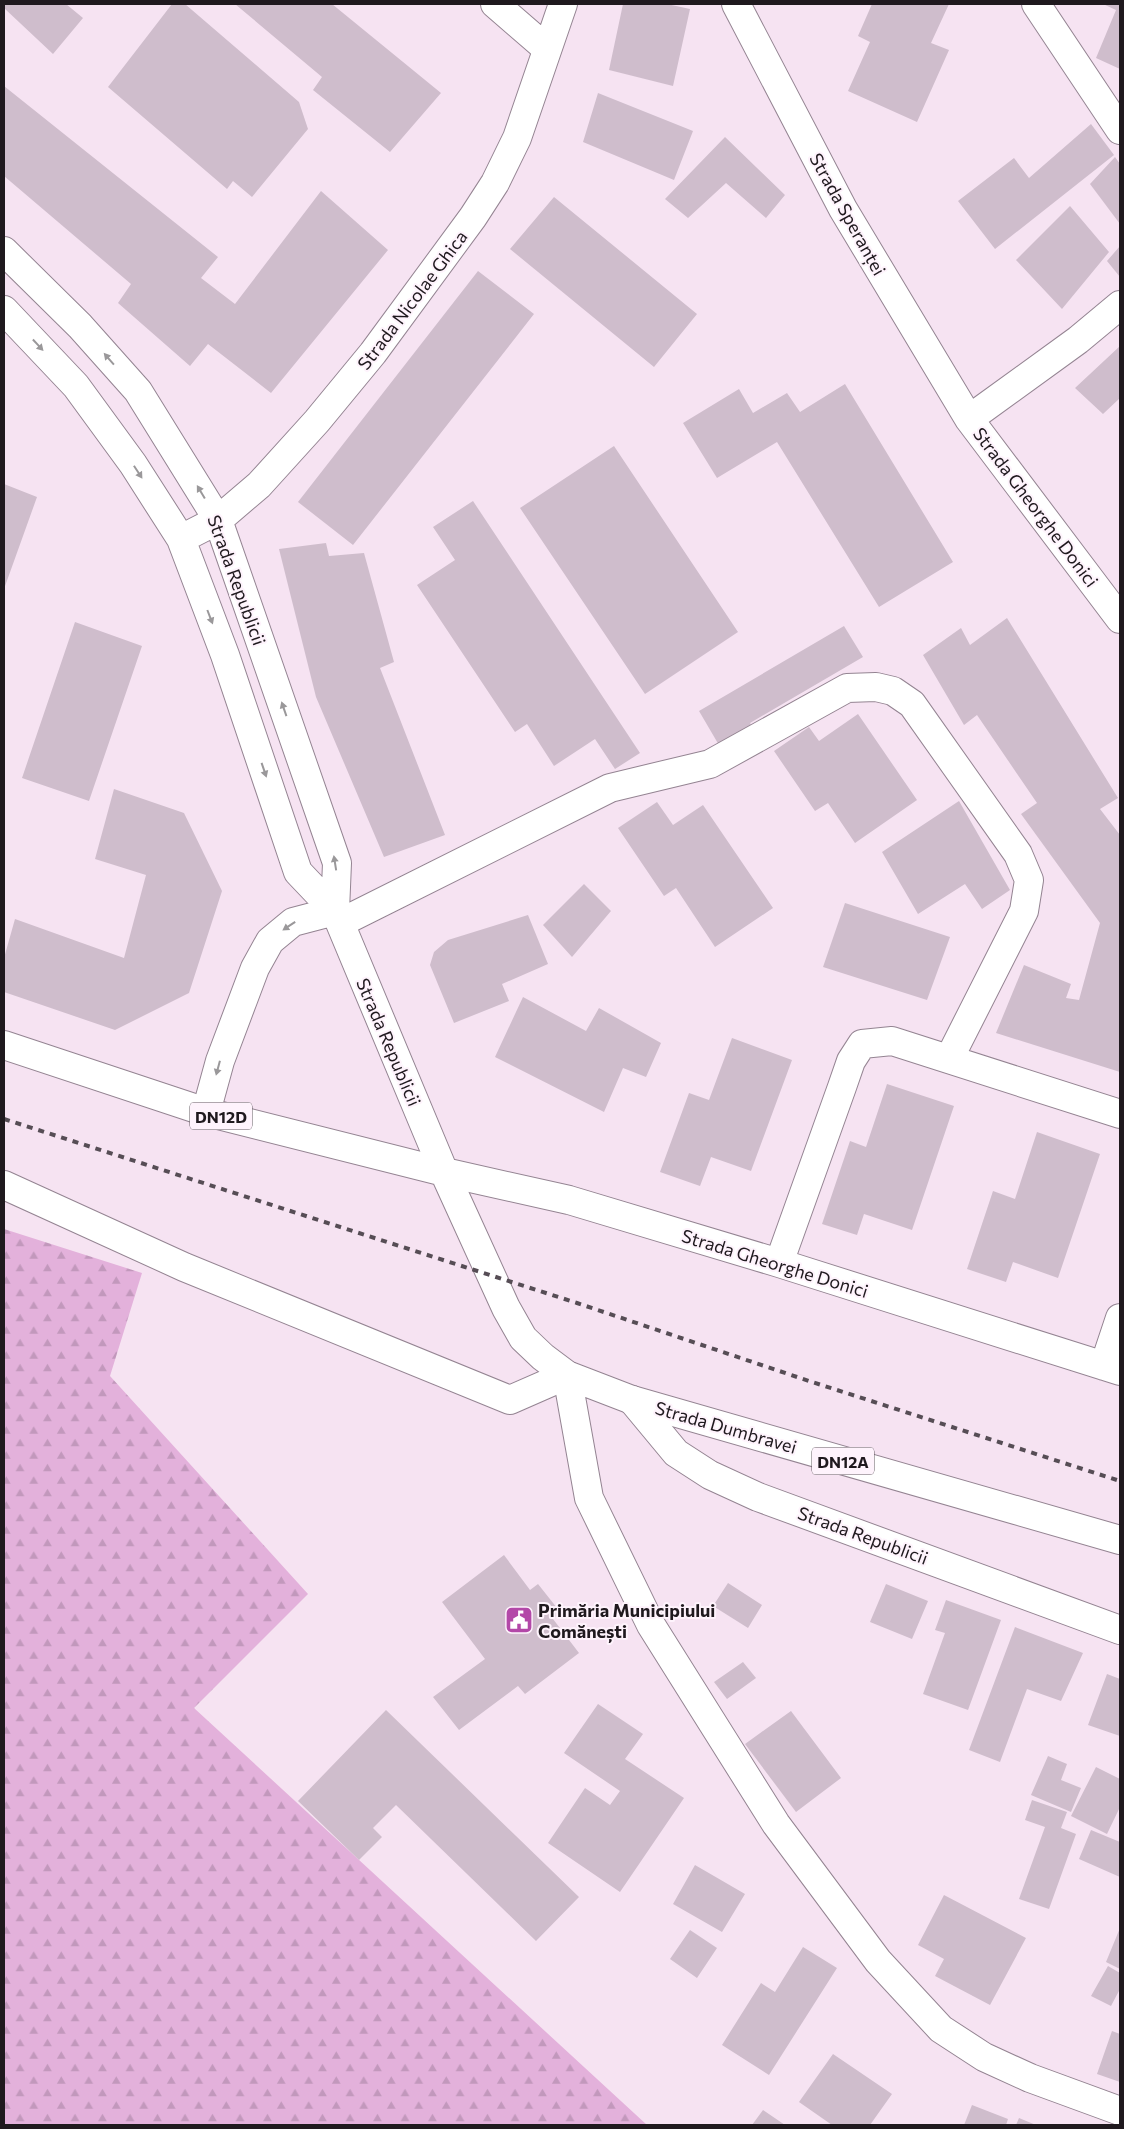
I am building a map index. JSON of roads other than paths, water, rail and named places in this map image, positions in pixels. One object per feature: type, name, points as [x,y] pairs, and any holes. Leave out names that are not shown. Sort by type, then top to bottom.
[{"type":"street","points":[[495,4],[547,49]]},
{"type":"street","name":"Strada Nicolae Ghica","points":[[182,539],[218,520],[259,485],[317,421],[373,353],[474,217],[495,183],[517,138],[563,4]]},
{"type":"street","name":"Strada Speranței","points":[[736,4],[843,209],[969,419]]},
{"type":"street","points":[[1036,4],[1120,130]]},
{"type":"street","name":"Strada Republicii","points":[[4,251],[80,326],[138,392],[218,520],[337,862],[338,917]]},
{"type":"street","points":[[969,419],[1078,340],[1120,305]]},
{"type":"street","name":"Strada Republicii","points":[[4,310],[76,386],[133,464],[182,539],[225,655],[298,872],[338,917],[444,1172]]},
{"type":"street","name":"Strada Gheorghe Donici","points":[[969,419],[1120,619]]},
{"type":"street","points":[[206,1112],[220,1061],[256,968],[270,941],[293,922],[338,917],[610,788],[710,764],[847,688],[876,687],[893,691],[912,704],[1018,854],[1030,880],[1024,911],[949,1059]]},
{"type":"street","points":[[779,1263],[851,1061],[862,1044],[892,1041],[1120,1114]]},
{"type":"street","name":"DN12D","points":[[4,1045],[206,1112],[444,1172]]},
{"type":"street","name":"Strada Gheorghe Donici","points":[[444,1172],[569,1200],[779,1263],[1112,1369],[1120,1318]]},
{"type":"street","name":"Strada Dumbravei","points":[[444,1172],[506,1308],[523,1338],[543,1357],[567,1375],[632,1400],[1120,1540]]},
{"type":"street","points":[[4,1185],[184,1267],[510,1400],[567,1375],[589,1498],[651,1625],[776,1824],[878,1962],[941,2029],[984,2057],[1030,2078],[1120,2110]]},
{"type":"street","name":"Strada Republicii","points":[[632,1400],[676,1453],[710,1475],[758,1497],[1120,1630]]},
{"type":"railway","points":[[4,1119],[577,1303],[809,1381],[1120,1481]]},
{"type":"place","name":"Primăria Municipiului Comănești","points":[[519,1620]]}]
